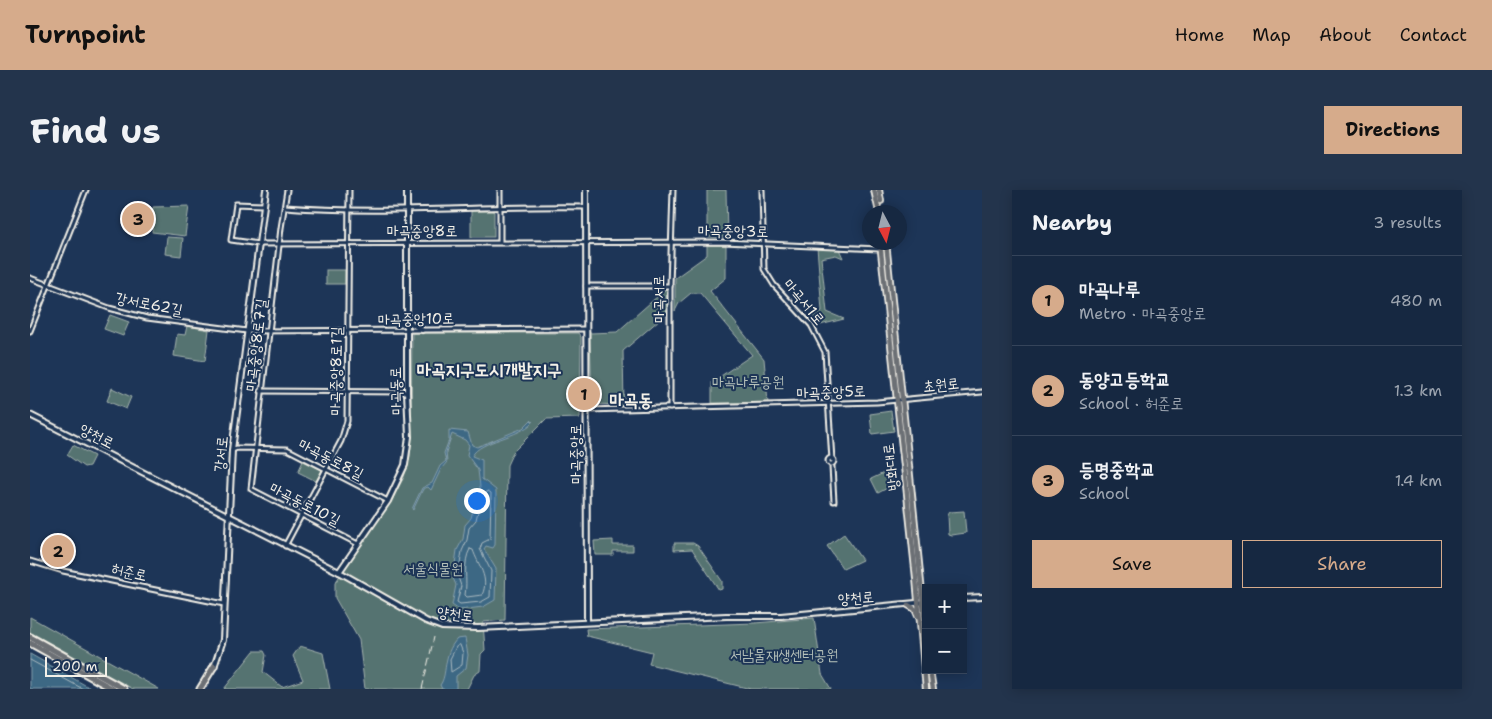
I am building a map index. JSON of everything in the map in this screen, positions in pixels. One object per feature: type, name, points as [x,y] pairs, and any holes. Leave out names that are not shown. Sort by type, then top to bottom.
[{"type":"highway","points":[[30,637],[124,689]]},
{"type":"highway","points":[[30,643],[113,689]]},
{"type":"highway","points":[[201,689],[214,666]]},
{"type":"highway","points":[[88,675],[106,689]]},
{"type":"main road","name":"강서로","points":[[214,666],[222,647],[232,450],[266,190]]},
{"type":"main road","name":"마곡동로","points":[[339,572],[388,501],[405,465],[409,437],[407,392],[407,190]]},
{"type":"main road","name":"마곡중앙로","points":[[586,190],[587,622]]},
{"type":"main road","points":[[874,190],[879,205]]},
{"type":"main road","points":[[879,190],[880,205]]},
{"type":"main road","name":"방화대로","points":[[879,250],[899,401]]},
{"type":"main road","name":"방화대로","points":[[887,250],[926,689]]},
{"type":"main road","points":[[407,317],[412,324],[422,330]]},
{"type":"main road","name":"양천로","points":[[30,415],[339,572],[426,621],[442,627],[478,628],[726,616],[781,616],[917,603]]},
{"type":"main road","points":[[967,598],[982,597]]},
{"type":"main road","points":[[917,603],[915,609],[920,619]]},
{"type":"main road","name":"방화대로","points":[[917,603],[925,629]]},
{"type":"main road","points":[[931,674],[933,689]]},
{"type":"street","points":[[30,331],[86,190]]},
{"type":"street","name":"마곡중앙8로7길","points":[[255,448],[287,190]]},
{"type":"street","name":"마곡중앙8로1길","points":[[285,546],[327,469],[345,430],[348,392],[349,190]]},
{"type":"street","points":[[500,190],[500,242]]},
{"type":"street","name":"마곡서로","points":[[670,408],[670,286],[673,190]]},
{"type":"street","name":"마곡서1로","points":[[762,190],[762,261],[766,273],[811,325],[822,343],[833,460]]},
{"type":"street","points":[[259,244],[231,240],[236,204],[264,205]]},
{"type":"street","points":[[285,207],[348,211],[501,206],[586,207]]},
{"type":"street","name":"마곡중앙3로","points":[[586,242],[762,242],[862,247]]},
{"type":"street","name":"마곡중앙8로","points":[[259,244],[586,242]]},
{"type":"street","name":"강서로62길","points":[[30,278],[109,308],[147,318],[247,331]]},
{"type":"street","points":[[586,286],[670,286]]},
{"type":"street","name":"마곡중앙10로","points":[[247,331],[586,329]]},
{"type":"street","points":[[262,391],[407,392]]},
{"type":"street","name":"초원로","points":[[899,401],[982,392]]},
{"type":"street","name":"마곡중앙5로","points":[[587,410],[899,401]]},
{"type":"street","name":"마곡동로8길","points":[[232,450],[255,448],[287,449],[388,501]]},
{"type":"street","name":"마곡동로10길","points":[[255,448],[251,490],[302,514],[358,544]]},
{"type":"street","points":[[832,467],[834,501]]},
{"type":"street","name":"허준로","points":[[30,560],[64,571],[224,604]]},
{"type":"green space","points":[[707,190],[726,190],[727,237],[707,237]]},
{"type":"green space","points":[[189,206],[185,236],[152,232],[153,207]]},
{"type":"green space","points":[[128,208],[144,211],[142,232],[125,230]]},
{"type":"green space","points":[[471,211],[494,211],[494,237],[471,237]]},
{"type":"green space","points":[[167,237],[183,238],[181,256],[165,254]]},
{"type":"green space","name":"마곡나루공원","points":[[707,245],[726,245],[726,278],[710,291],[764,359],[768,403],[712,403],[712,382],[752,355],[700,293],[691,293],[679,303],[675,311],[675,278],[707,255]]},
{"type":"green space","points":[[817,247],[839,249],[843,258],[836,255],[821,258],[827,312],[844,319],[816,326],[808,318],[822,311]]},
{"type":"green space","points":[[326,270],[345,270],[345,284],[326,284]]},
{"type":"green space","points":[[667,288],[667,313],[623,351],[624,405],[592,404],[590,333],[617,332]]},
{"type":"green space","points":[[110,315],[129,322],[123,336],[104,329]]},
{"type":"green space","points":[[187,326],[209,330],[205,361],[174,356],[177,334],[185,335]]},
{"type":"green space","name":"서울식물원","points":[[412,333],[578,333],[581,337],[580,418],[546,419],[513,452],[507,465],[505,620],[483,622],[485,650],[481,654],[480,671],[474,675],[467,689],[365,689],[359,640],[335,598],[335,583],[392,499],[404,477],[410,456],[411,438]]},
{"type":"green space","points":[[112,388],[131,397],[126,409],[107,401]]},
{"type":"green space","points":[[891,411],[894,431],[872,434],[870,414]]},
{"type":"green space","points":[[73,445],[94,456],[89,466],[84,467],[67,455]]},
{"type":"green space","points":[[303,461],[322,470],[316,481],[298,472]]},
{"type":"green space","points":[[888,471],[895,484],[878,493],[871,479]]},
{"type":"green space","points":[[964,511],[966,533],[948,534],[947,515],[949,512]]},
{"type":"green space","points":[[844,534],[862,560],[843,569],[827,546]]},
{"type":"green space","points":[[47,540],[61,543],[58,562],[44,559]]},
{"type":"green space","points":[[613,540],[613,545],[633,545],[633,551],[613,551],[613,555],[595,555],[594,541]]},
{"type":"green space","points":[[674,543],[693,543],[698,546],[722,581],[722,589],[719,590],[692,549],[674,550]]},
{"type":"green space","points":[[30,617],[159,689],[133,689],[30,632]]},
{"type":"green space","name":"서남물재생센터공원","points":[[814,618],[822,674],[831,689],[751,689],[649,664],[652,652],[587,636],[586,629],[755,623]]},
{"type":"green space","points":[[300,646],[323,653],[330,689],[224,689],[254,651],[264,651],[266,655],[263,672],[282,687],[303,680],[293,656]]},
{"type":"water","points":[[531,420],[533,422],[519,432],[483,446],[472,456],[482,460],[482,479],[496,490],[495,545],[493,548],[486,546],[484,549],[496,569],[495,600],[483,607],[459,610],[452,605],[456,585],[453,578],[457,550],[463,539],[465,525],[471,518],[474,506],[481,495],[478,470],[467,455],[469,445],[465,440],[452,434],[446,452],[447,462],[441,469],[431,490],[428,487],[423,489],[412,509],[422,488],[432,483],[440,466],[446,461],[444,453],[449,440],[449,430],[468,432],[472,445],[477,447],[523,428]]},
{"type":"water","points":[[465,638],[468,655],[466,668],[456,676],[456,689],[442,689],[440,685],[452,645],[457,639]]},
{"type":"water","points":[[30,654],[92,689],[30,689]]},
{"type":"railway","points":[[422,689],[434,637]]},
{"type":"place","name":"등명중학교","points":[[138,219]]},
{"type":"place","name":"마곡나루","points":[[584,394]]},
{"type":"place","name":"동양고등학교","points":[[58,551]]},
{"type":"district","name":"마곡지구도시개발지구","points":[[489,370]]},
{"type":"district","name":"마곡동","points":[[631,400]]}]
